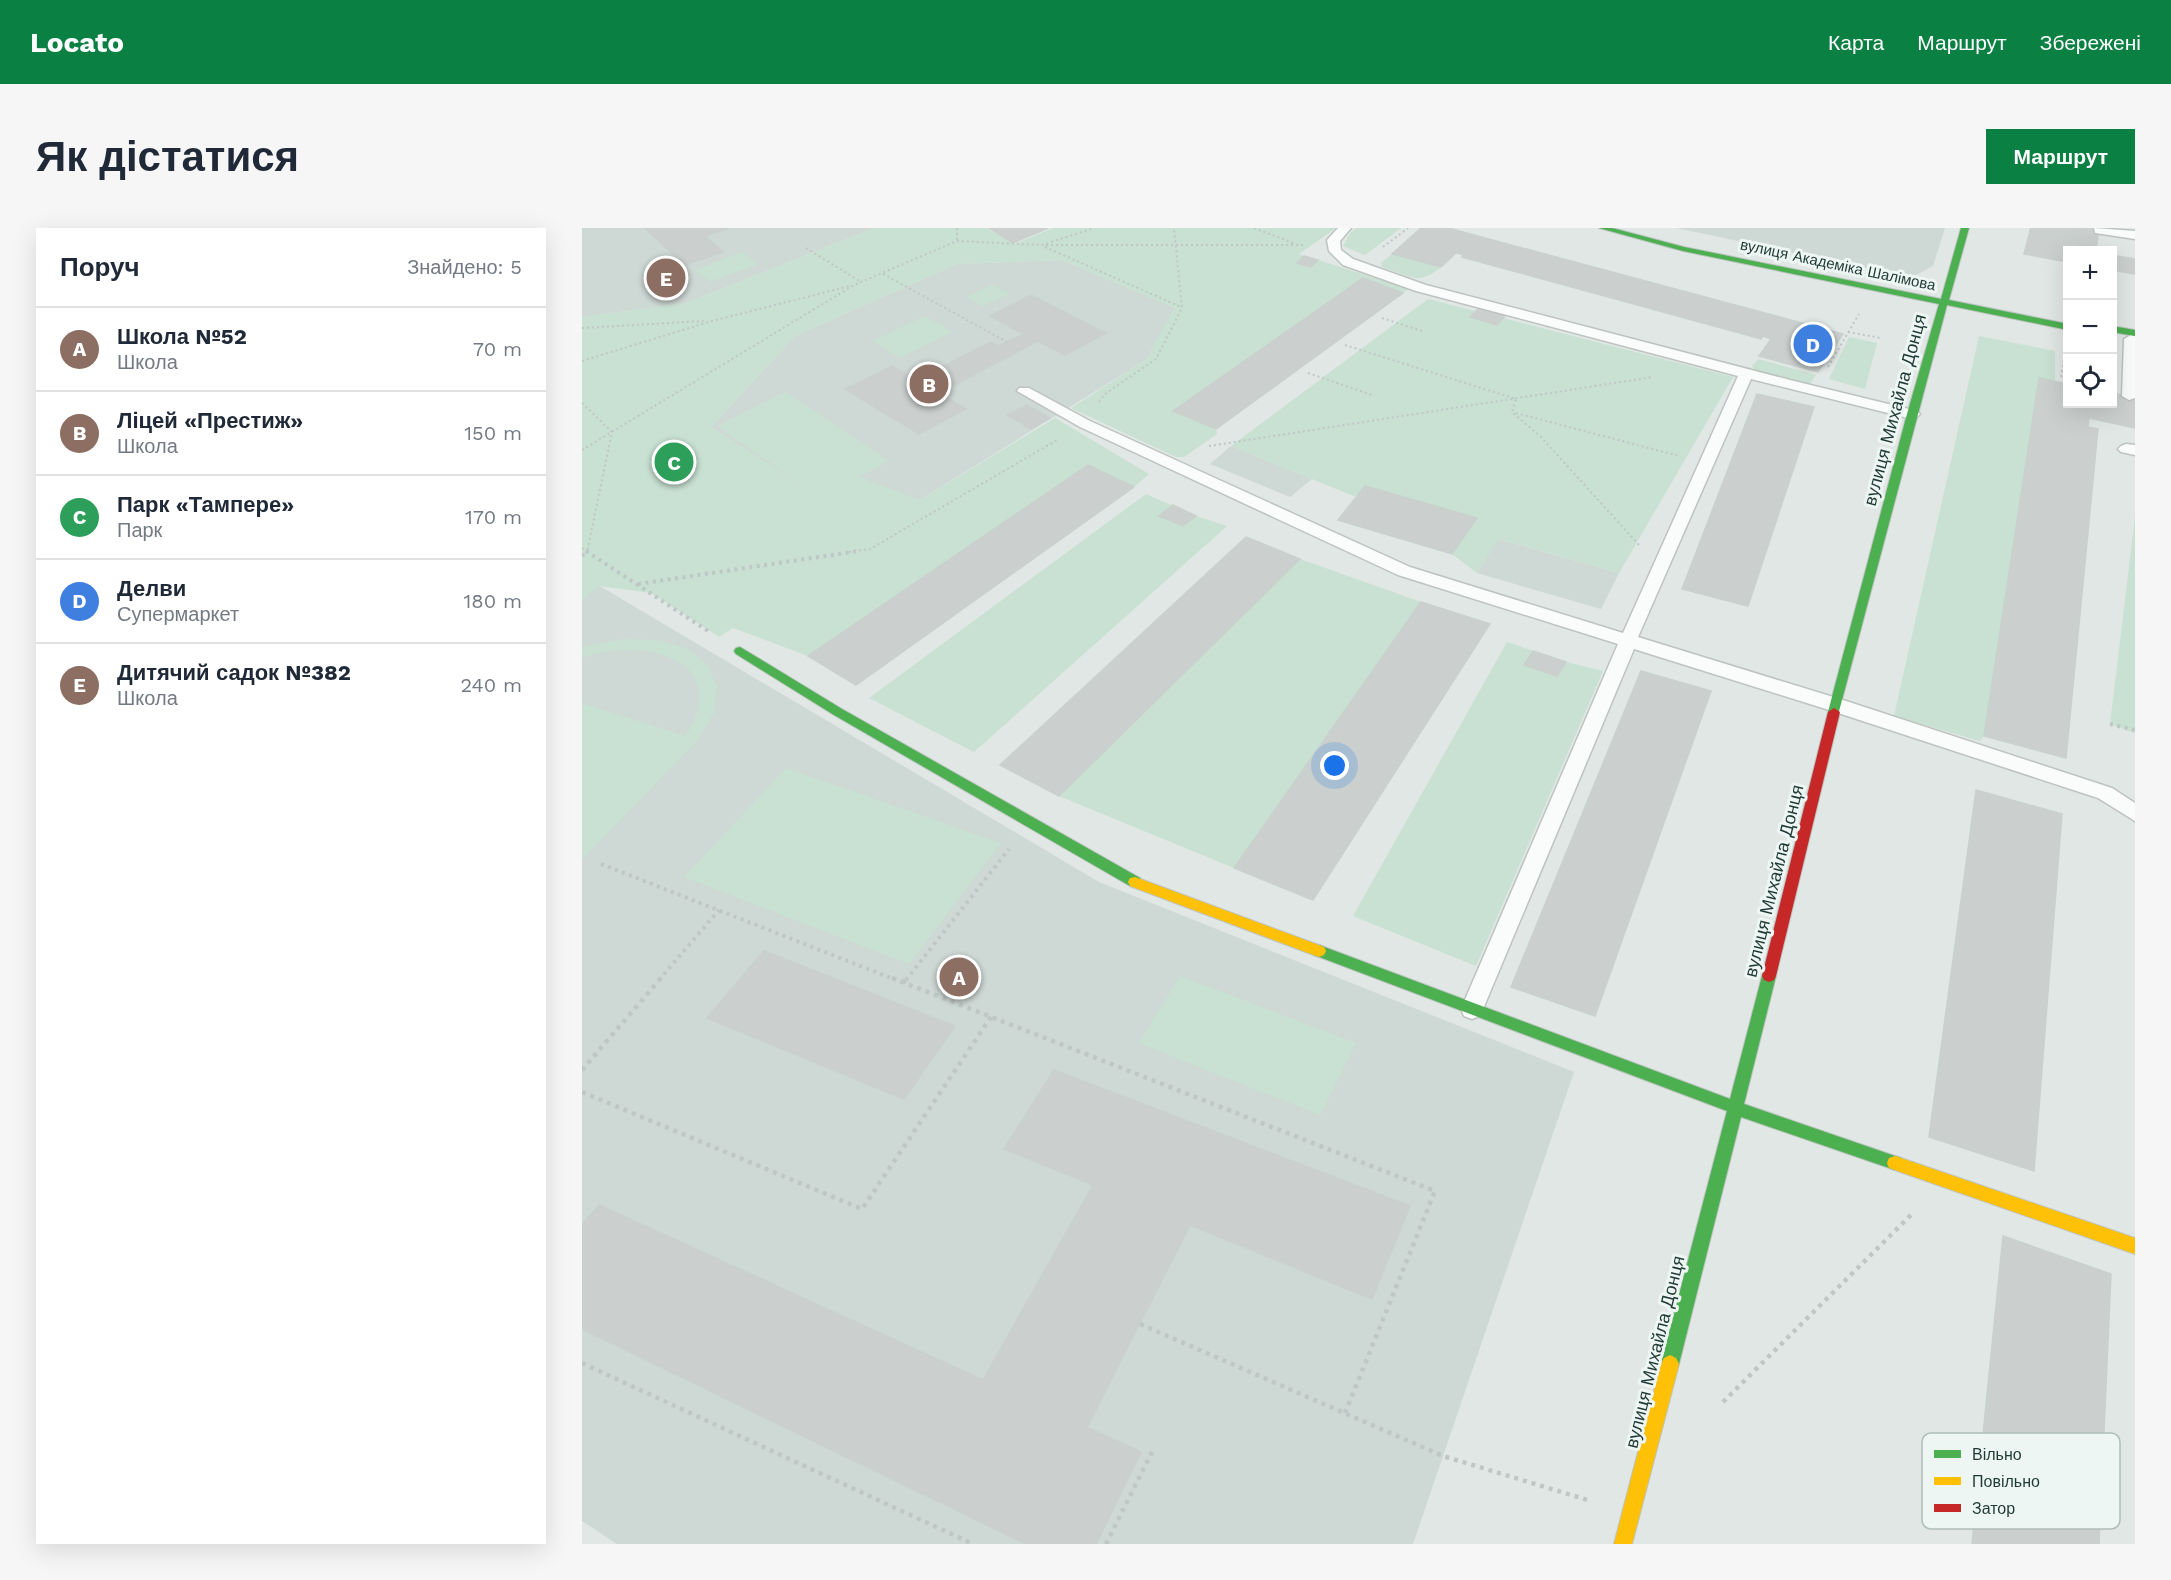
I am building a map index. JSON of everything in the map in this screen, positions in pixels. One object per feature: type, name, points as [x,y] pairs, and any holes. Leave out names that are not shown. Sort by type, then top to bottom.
[{"type":"street","name":"вулиця Академіка Шалімова","points":[[1603,228],[1683,249],[1945,300],[2063,320]]},
{"type":"street","name":"вулиця Академіка Шалімова","points":[[1626,228],[2063,326]]},
{"type":"street","name":"вулиця Михайла Донця","points":[[1623,1544],[1736,1108],[1836,705],[1912,414],[1965,228]]},
{"type":"street","points":[[2117,331],[2134,338]]},
{"type":"street","points":[[2117,336],[2134,338]]},
{"type":"street","points":[[740,651],[838,712],[1127,879],[1736,1108],[2135,1246]]},
{"type":"lane","points":[[1345,228],[1336,236],[1333,245],[1335,251],[1348,262],[1421,288],[1746,374],[1912,414]]},
{"type":"lane","points":[[2099,230],[2135,235]]},
{"type":"lane","points":[[2129,396],[2134,338]]},
{"type":"lane","points":[[1472,1009],[1628,641],[1746,374]]},
{"type":"lane","points":[[1024,391],[1085,424],[1404,571],[1836,705],[2105,794],[2135,813]]},
{"type":"path","points":[[957,228],[957,241]]},
{"type":"path","points":[[1042,245],[1094,228]]},
{"type":"path","points":[[638,584],[870,549],[1085,424],[1105,394],[1156,359],[1182,308],[1174,228]]},
{"type":"path","points":[[1254,228],[1300,245]]},
{"type":"path","points":[[582,450],[854,285],[957,241],[1042,245],[1333,245]]},
{"type":"path","points":[[1042,245],[1182,308]]},
{"type":"path","points":[[806,248],[861,282]]},
{"type":"path","points":[[882,273],[1007,342]]},
{"type":"path","points":[[582,360],[712,321],[854,285]]},
{"type":"path","points":[[1815,391],[1864,305]]},
{"type":"path","points":[[1382,318],[1422,331]]},
{"type":"path","points":[[582,328],[712,321]]},
{"type":"path","points":[[1848,332],[1881,338]]},
{"type":"path","points":[[1345,345],[1516,399]]},
{"type":"path","points":[[2061,377],[2065,354]]},
{"type":"path","points":[[1308,373],[1372,395]]},
{"type":"path","points":[[1209,446],[1663,376]]},
{"type":"path","points":[[1512,412],[1516,399]]},
{"type":"path","points":[[582,403],[612,432]]},
{"type":"path","points":[[1512,412],[1706,463]]},
{"type":"path","points":[[1512,412],[1541,437],[1660,569]]},
{"type":"path","points":[[582,556],[588,551],[612,432]]},
{"type":"path","points":[[582,548],[740,651]]},
{"type":"path","points":[[2110,724],[2135,730]]},
{"type":"path","points":[[903,983],[1012,846]]},
{"type":"path","points":[[601,864],[1435,1191],[1345,1413]]},
{"type":"path","points":[[582,1070],[719,910]]},
{"type":"path","points":[[582,1092],[861,1209],[991,1017]]},
{"type":"path","points":[[1724,1402],[1945,1181]]},
{"type":"path","points":[[1140,1324],[1443,1456],[1592,1501]]},
{"type":"path","points":[[582,1363],[973,1544]]},
{"type":"path","points":[[1106,1544],[1152,1452]]},
{"type":"shaded area","points":[[582,228],[874,228],[686,303],[582,317]]},
{"type":"shaded area","points":[[1677,228],[1945,228],[1933,266],[1916,275],[1892,274]]},
{"type":"shaded area","points":[[1062,260],[1175,308],[1146,360],[871,530],[711,427],[795,336],[957,264]]},
{"type":"shaded area","points":[[1231,446],[1312,479],[1290,497],[1210,464]]},
{"type":"shaded area","points":[[1498,539],[1619,573],[1601,609],[1477,573]]},
{"type":"shaded area","points":[[598,585],[1099,882],[1574,1072],[1413,1544],[617,1544],[582,1521],[582,600]]},
{"type":"green space","points":[[874,228],[986,228],[1015,244],[1053,228],[1336,228],[1299,254],[1304,256],[1297,263],[1311,267],[1318,260],[1409,289],[1403,293],[1363,278],[1174,410],[1216,429],[1217,434],[1184,457],[1176,457],[1071,408],[1146,360],[1174,308],[1062,260],[957,264],[795,336],[711,427],[799,483],[717,426],[785,392],[889,461],[859,477],[920,500],[1055,418],[1149,474],[1134,487],[1088,465],[808,656],[733,628],[719,637],[651,593],[599,586],[582,600],[582,317],[686,303]]},
{"type":"green space","points":[[1357,228],[1401,228],[1365,255],[1343,246],[1351,232]]},
{"type":"green space","points":[[742,252],[758,264],[710,282],[695,270]]},
{"type":"green space","points":[[1392,254],[1441,267],[1426,277],[1413,278],[1382,267],[1381,263]]},
{"type":"green space","points":[[993,285],[1009,294],[982,306],[966,297]]},
{"type":"green space","points":[[1428,299],[1733,377],[1619,573],[1499,539],[1477,573],[1452,554],[1477,518],[1366,486],[1356,497],[1231,446]]},
{"type":"green space","points":[[925,316],[953,332],[899,358],[873,341]]},
{"type":"green space","points":[[1979,336],[2055,351],[2055,381],[2039,378],[1984,736],[1980,741],[1894,716]]},
{"type":"green space","points":[[1849,337],[1877,343],[1865,389],[1829,379]]},
{"type":"green space","points":[[1758,359],[1816,375],[1810,384],[1801,385],[1755,370],[1752,366]]},
{"type":"green space","points":[[1146,494],[1196,516],[1227,526],[974,752],[869,698]]},
{"type":"green space","points":[[2135,517],[2135,733],[2110,724]]},
{"type":"green space","points":[[1300,559],[1421,602],[1234,868],[1059,796]]},
{"type":"green space","points":[[623,639],[658,640],[688,649],[708,665],[717,687],[714,713],[698,740],[582,860],[582,703],[685,736],[698,709],[699,688],[690,671],[674,660],[654,652],[630,650],[605,652],[582,658],[582,647]]},
{"type":"green space","points":[[1507,642],[1566,662],[1603,671],[1476,966],[1353,916]]},
{"type":"green space","points":[[786,768],[1001,843],[909,964],[684,877]]},
{"type":"green space","points":[[1180,976],[1356,1043],[1320,1115],[1139,1043]]},
{"type":"building","points":[[645,228],[729,228],[705,236],[723,252],[685,265]]},
{"type":"building","points":[[989,228],[1048,228],[1013,243]]},
{"type":"building","points":[[1421,228],[1448,228],[1843,334],[1818,372],[1759,356],[1771,339],[1763,336],[1761,339],[1462,257],[1464,255],[1456,253],[1441,267],[1392,254]]},
{"type":"building","points":[[2031,228],[2099,228],[2097,243],[2030,231]]},
{"type":"building","points":[[2030,231],[2097,243],[2097,246],[2063,246],[2063,261],[2024,254]]},
{"type":"building","points":[[1304,256],[1318,260],[1311,267],[1297,263]]},
{"type":"building","points":[[2117,256],[2135,259],[2135,274],[2117,271]]},
{"type":"building","points":[[1363,278],[1403,293],[1216,429],[1173,411]]},
{"type":"building","points":[[1031,295],[1106,333],[1065,355],[1038,341],[939,393],[966,409],[919,434],[845,389],[892,366],[925,385],[952,371],[944,366],[991,342],[999,346],[1024,334],[990,316]]},
{"type":"building","points":[[1479,308],[1505,316],[1497,325],[1470,317]]},
{"type":"building","points":[[2039,378],[2063,383],[2063,408],[2117,408],[2117,394],[2135,397],[2135,428],[2089,418],[2088,427],[2098,429],[2066,758],[1984,736]]},
{"type":"building","points":[[1757,394],[1814,407],[1748,606],[1682,589]]},
{"type":"building","points":[[1027,405],[1050,418],[1031,429],[1007,415]]},
{"type":"building","points":[[1088,465],[1134,487],[856,685],[808,656]]},
{"type":"building","points":[[1365,486],[1477,518],[1452,554],[1338,520]]},
{"type":"building","points":[[1173,505],[1196,516],[1183,526],[1159,516]]},
{"type":"building","points":[[1246,537],[1300,559],[1059,796],[1000,765]]},
{"type":"building","points":[[1421,602],[1490,624],[1313,900],[1234,868]]},
{"type":"building","points":[[1533,651],[1566,662],[1557,676],[1524,665]]},
{"type":"building","points":[[1641,671],[1711,691],[1595,1016],[1511,987]]},
{"type":"building","points":[[1976,790],[2062,814],[2034,1171],[1929,1137]]},
{"type":"building","points":[[764,951],[955,1026],[904,1099],[707,1018]]},
{"type":"building","points":[[1054,1070],[1410,1206],[1372,1299],[1190,1225],[1087,1427],[1141,1452],[1096,1544],[1026,1544],[582,1329],[582,1225],[599,1205],[983,1380],[1093,1185],[1004,1149]]},
{"type":"building","points":[[2003,1236],[2111,1274],[2104,1433],[1983,1433]]},
{"type":"building","points":[[1974,1529],[2100,1529],[2099,1544],[1972,1544]]},
{"type":"traffic: fast","points":[[1603,228],[1683,249],[2063,326]]},
{"type":"traffic: fast","points":[[1834,712],[1912,414],[1965,228]]},
{"type":"traffic: fast","points":[[2117,330],[2135,333]]},
{"type":"traffic: fast","points":[[740,651],[838,712],[1135,882]]},
{"type":"traffic: fast","points":[[1319,951],[1736,1108],[1895,1163]]},
{"type":"traffic: fast","points":[[1670,1364],[1769,976]]},
{"type":"traffic: slow","points":[[1135,882],[1319,951]]},
{"type":"traffic: slow","points":[[1895,1163],[2135,1246]]},
{"type":"traffic: slow","points":[[1623,1544],[1670,1364]]},
{"type":"traffic: jam","points":[[1769,976],[1834,712]]},
{"type":"place","name":"Дитячий садок №382","points":[[666,278]]},
{"type":"place","name":"Делви","points":[[1813,344]]},
{"type":"place","name":"Ліцей «Престиж»","points":[[929,384]]},
{"type":"place","name":"Парк «Тампере»","points":[[674,462]]},
{"type":"place","name":"Школа №52","points":[[959,977]]}]
